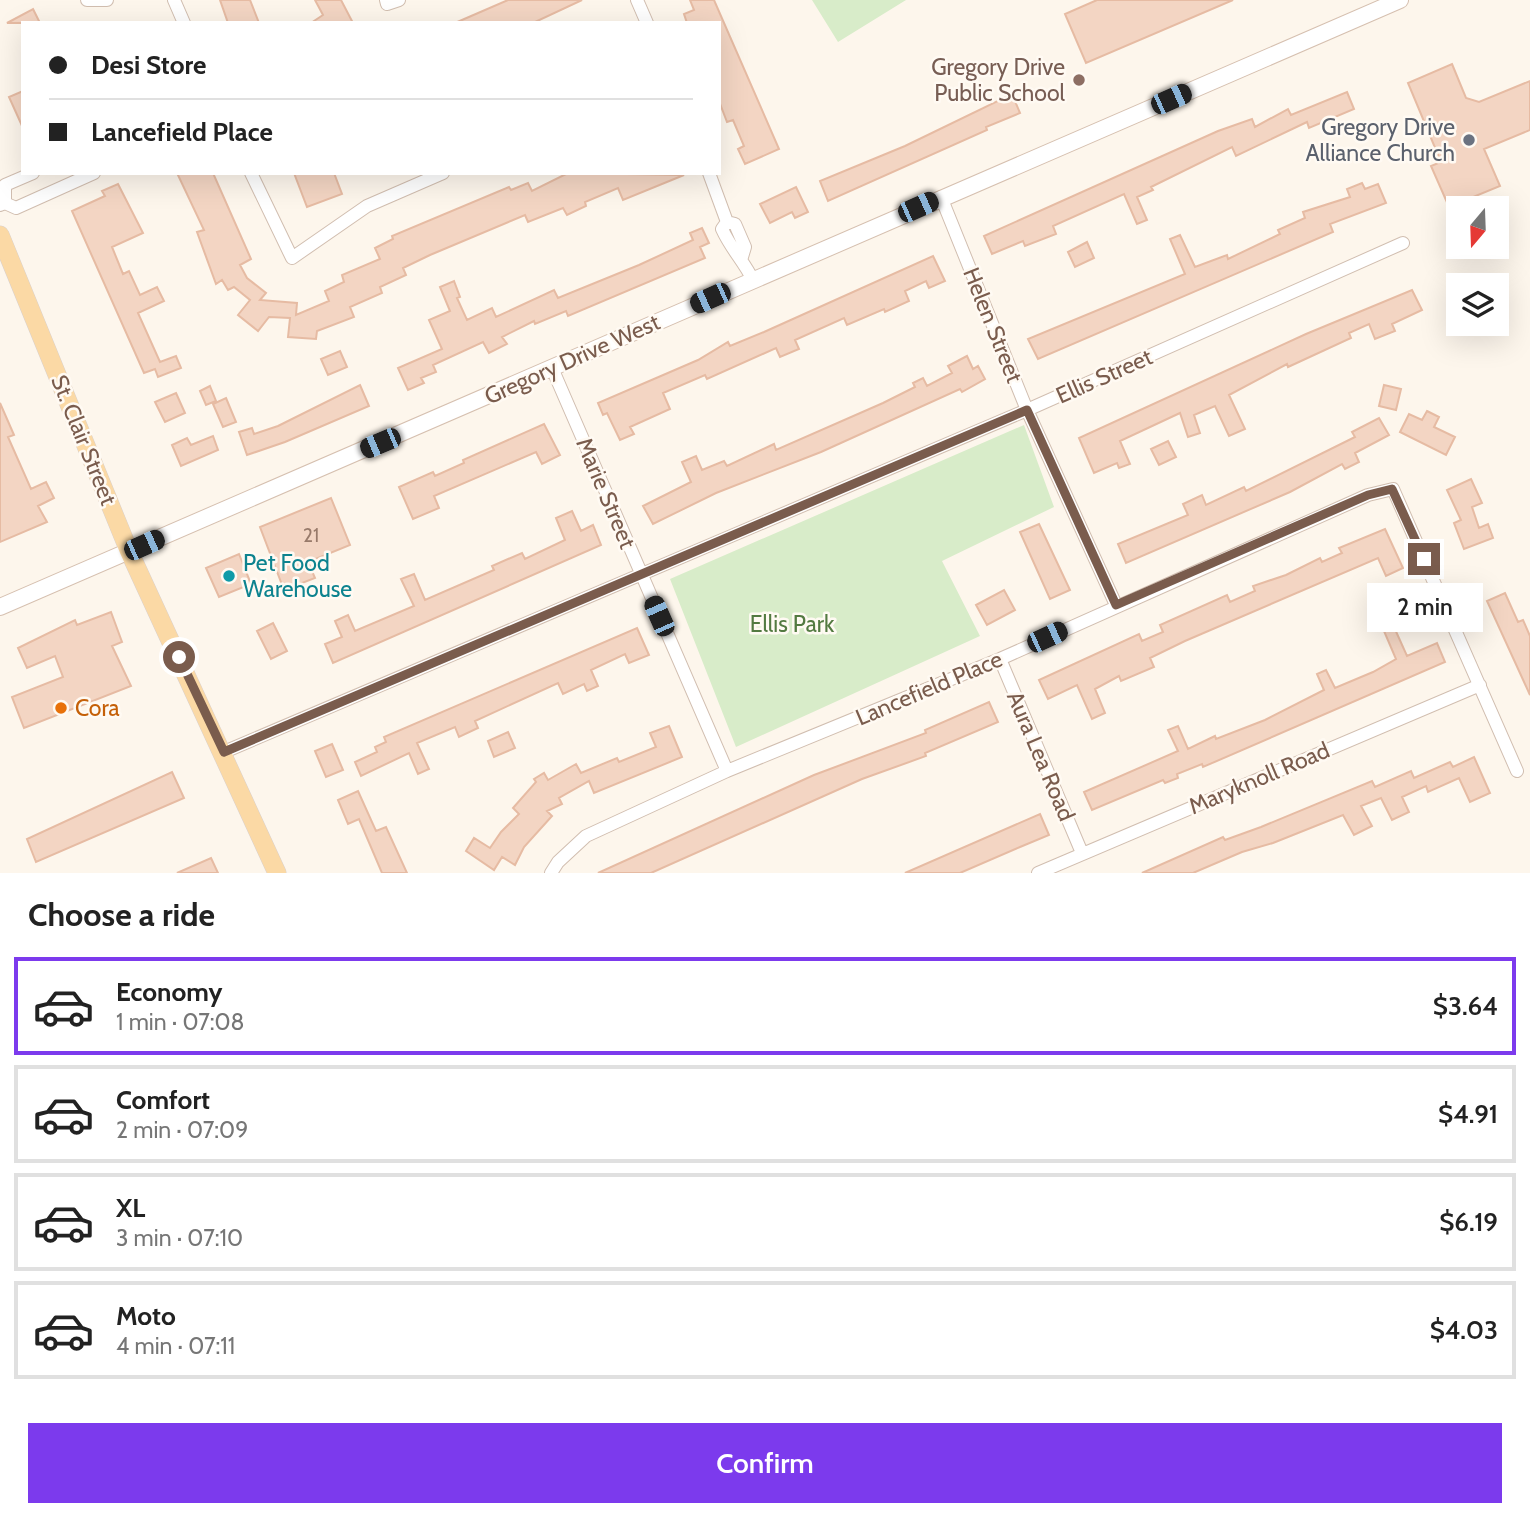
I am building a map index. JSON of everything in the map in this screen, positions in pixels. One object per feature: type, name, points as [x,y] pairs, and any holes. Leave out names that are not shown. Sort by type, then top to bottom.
[{"type":"main road","name":"St. Clair Street","points":[[0,235],[129,551],[224,752],[277,873]]},
{"type":"street","points":[[88,0],[107,0]]},
{"type":"street","points":[[174,0],[183,21]]},
{"type":"street","points":[[386,0],[387,4],[399,0]]},
{"type":"street","points":[[637,0],[646,21]]},
{"type":"street","name":"Gregory Drive West","points":[[0,607],[1395,1]]},
{"type":"street","points":[[28,175],[5,185],[2,204],[16,208],[90,175]]},
{"type":"street","points":[[252,175],[292,258],[367,206],[438,175]]},
{"type":"street","points":[[710,175],[727,222],[722,229],[732,252],[742,257],[753,280]]},
{"type":"street","name":"Helen Street","points":[[941,197],[1027,410],[1116,605]]},
{"type":"street","name":"Ellis Street","points":[[224,752],[1027,410],[1403,243]]},
{"type":"street","name":"Marie Street","points":[[552,368],[727,771]]},
{"type":"street","name":"Lancefield Place","points":[[551,873],[558,862],[586,836],[727,771],[1000,659],[1116,605],[1368,495],[1392,489],[1480,685]]},
{"type":"street","name":"Aura Lea Road","points":[[1000,659],[1082,853]]},
{"type":"street","points":[[1480,685],[1517,771]]},
{"type":"street","name":"Maryknoll Road","points":[[1038,873],[1480,685]]},
{"type":"green space","points":[[812,0],[906,0],[838,42]]},
{"type":"green space","name":"Ellis Park","points":[[1024,425],[1054,507],[942,561],[980,636],[736,747],[670,579]]},
{"type":"building","points":[[220,0],[250,0],[258,21],[227,21]]},
{"type":"building","points":[[315,0],[341,0],[352,21],[314,21],[323,15]]},
{"type":"building","points":[[508,0],[582,0],[537,21],[460,21]]},
{"type":"building","points":[[690,0],[714,0],[779,149],[745,164],[738,149],[744,146],[733,120],[727,122],[721,106],[721,21],[686,21],[684,14],[694,10]]},
{"type":"building","points":[[1097,0],[1233,0],[1086,63],[1065,14]]},
{"type":"building","points":[[33,9],[39,21],[21,21],[7,23]]},
{"type":"building","name":"Gregory Drive Alliance Church","points":[[1452,64],[1466,98],[1479,102],[1530,81],[1530,130],[1484,149],[1500,186],[1476,196],[1446,196],[1446,200],[1431,166],[1441,162],[1408,83]]},
{"type":"building","points":[[21,92],[21,124],[9,97]]},
{"type":"building","points":[[1347,92],[1354,109],[1309,128],[1307,122],[1236,156],[1232,147],[1151,187],[1153,190],[1137,197],[1147,220],[1137,224],[1124,194],[1053,226],[1056,234],[1025,246],[1023,241],[992,254],[984,236],[1218,131],[1252,119],[1255,127],[1288,109],[1291,115]]},
{"type":"building","points":[[1012,94],[1020,113],[828,201],[820,181],[905,146]]},
{"type":"building","points":[[178,175],[214,175],[251,259],[240,265],[247,278],[266,293],[260,300],[297,303],[296,315],[329,301],[325,291],[344,282],[342,275],[380,259],[375,248],[393,239],[392,236],[509,187],[511,190],[528,183],[532,191],[564,175],[684,175],[623,200],[618,188],[585,202],[586,206],[567,215],[563,208],[528,222],[525,215],[430,255],[403,268],[406,275],[380,287],[382,293],[350,307],[354,317],[317,331],[316,339],[288,337],[290,318],[269,317],[258,331],[238,315],[250,300],[234,287],[228,290],[222,280],[216,284],[197,232],[204,230]]},
{"type":"building","points":[[295,175],[335,175],[342,194],[307,207]]},
{"type":"building","points":[[1362,183],[1365,189],[1378,184],[1386,203],[1330,224],[1333,232],[1038,359],[1028,339],[1185,274],[1170,239],[1180,235],[1195,267],[1227,255],[1228,259],[1280,234],[1278,230],[1305,218],[1303,212],[1350,197],[1347,189]]},
{"type":"building","points":[[118,184],[143,233],[112,247],[123,274],[129,271],[140,295],[157,287],[164,301],[138,313],[160,362],[176,356],[181,368],[158,377],[155,369],[144,373],[72,211],[105,196],[102,191]]},
{"type":"building","points":[[796,187],[808,212],[795,218],[792,212],[770,223],[760,204]]},
{"type":"building","points":[[702,228],[709,243],[700,247],[705,258],[568,316],[566,311],[535,324],[534,321],[502,337],[507,344],[489,353],[483,342],[433,365],[436,372],[421,378],[424,383],[408,390],[398,368],[442,349],[429,320],[450,311],[440,287],[454,281],[460,297],[457,298],[467,320],[492,308],[496,317],[554,290],[558,298],[639,265],[693,240],[690,233]]},
{"type":"building","points":[[1087,242],[1094,258],[1075,267],[1068,252]]},
{"type":"building","points":[[933,256],[945,281],[929,288],[926,281],[905,291],[909,301],[885,312],[884,309],[847,325],[844,318],[795,340],[799,349],[780,357],[776,348],[707,379],[705,375],[663,393],[670,409],[630,427],[634,434],[620,440],[607,413],[603,415],[598,403],[698,360],[728,342],[730,346],[764,332]]},
{"type":"building","points":[[1412,290],[1422,310],[1392,324],[1395,331],[1375,339],[1369,324],[1349,333],[1351,338],[1288,367],[1287,364],[1229,395],[1245,429],[1229,436],[1215,406],[1194,415],[1200,433],[1188,437],[1180,413],[1120,441],[1130,464],[1119,468],[1117,463],[1094,473],[1079,438],[1306,334]]},
{"type":"building","points":[[340,351],[347,367],[328,375],[321,359]]},
{"type":"building","points":[[967,356],[973,369],[978,366],[985,379],[962,392],[960,389],[821,452],[716,493],[653,524],[643,506],[691,482],[682,462],[696,456],[702,470],[724,461],[727,466],[774,444],[776,450],[883,403],[915,387],[913,383],[923,378],[927,386],[952,373],[948,366]]},
{"type":"building","points":[[360,385],[369,406],[247,455],[239,432],[252,428],[254,434],[278,426]]},
{"type":"building","points":[[1384,385],[1401,389],[1396,410],[1379,406]]},
{"type":"building","points":[[210,386],[216,401],[206,405],[200,391]]},
{"type":"building","points":[[176,393],[185,413],[165,422],[155,402]]},
{"type":"building","points":[[226,398],[236,422],[223,427],[213,404]]},
{"type":"building","points":[[0,403],[14,435],[8,437],[31,489],[46,482],[54,498],[38,506],[47,522],[0,542]]},
{"type":"building","points":[[1427,411],[1439,417],[1434,427],[1455,437],[1446,455],[1400,432],[1409,414],[1422,420]]},
{"type":"building","points":[[1379,418],[1389,435],[1355,453],[1359,462],[1345,469],[1342,464],[1290,492],[1126,563],[1118,544],[1188,515],[1183,504],[1202,495],[1206,505],[1244,487],[1246,491],[1355,437],[1352,432]]},
{"type":"building","points":[[544,424],[560,455],[542,464],[536,452],[434,496],[439,508],[413,519],[399,487],[433,472],[435,476],[464,463],[463,460]]},
{"type":"building","points":[[213,436],[218,450],[181,466],[172,445],[187,438],[191,445]]},
{"type":"building","points":[[1168,441],[1176,457],[1159,465],[1151,449]]},
{"type":"building","points":[[1471,479],[1482,503],[1472,507],[1479,528],[1488,524],[1493,538],[1464,549],[1454,523],[1461,520],[1447,490]]},
{"type":"building","points":[[331,498],[350,545],[308,562],[315,578],[284,590],[260,527]]},
{"type":"building","points":[[572,511],[581,531],[593,525],[601,545],[333,663],[325,644],[342,637],[335,621],[348,615],[355,631],[414,606],[401,579],[414,574],[425,600],[494,570],[492,566],[522,553],[525,559],[565,540],[556,518]]},
{"type":"building","points":[[1039,524],[1070,590],[1050,599],[1020,532]]},
{"type":"building","points":[[1385,529],[1403,568],[1386,576],[1378,558],[1185,641],[1150,658],[1154,667],[1121,681],[1119,676],[1095,689],[1105,713],[1092,719],[1077,685],[1048,699],[1039,680],[1139,634],[1142,641],[1163,632],[1160,625],[1227,595],[1230,602],[1255,591],[1253,586],[1286,575],[1320,558],[1322,562],[1342,553],[1339,548]]},
{"type":"building","name":"Pet Food Warehouse","points":[[239,554],[251,584],[219,597],[206,568]]},
{"type":"building","points":[[1004,590],[1015,610],[987,625],[976,605]]},
{"type":"building","points":[[1505,593],[1518,622],[1523,620],[1530,636],[1530,695],[1487,601]]},
{"type":"building","points":[[111,612],[122,642],[112,646],[131,686],[24,728],[12,697],[63,677],[55,656],[27,668],[18,648],[75,620],[77,625]]},
{"type":"building","points":[[273,623],[287,651],[271,659],[257,631]]},
{"type":"building","points":[[1394,627],[1407,656],[1437,643],[1445,662],[1203,767],[1202,764],[1177,774],[1178,778],[1165,783],[1163,780],[1092,810],[1084,792],[1178,751],[1168,730],[1178,726],[1188,749],[1215,736],[1216,739],[1265,720],[1324,690],[1317,674],[1326,670],[1335,688],[1373,672],[1396,659],[1384,631]]},
{"type":"building","points":[[637,628],[649,655],[629,663],[625,654],[591,670],[598,686],[587,691],[584,684],[563,694],[558,683],[475,721],[478,728],[459,737],[455,727],[417,743],[429,769],[418,774],[409,753],[361,776],[355,762],[377,752],[375,747],[386,742],[384,737]]},
{"type":"building","points":[[989,702],[998,722],[925,753],[926,756],[862,779],[651,873],[598,873],[814,775],[926,733],[925,730]]},
{"type":"building","points":[[669,726],[682,757],[594,793],[589,781],[559,798],[562,804],[547,811],[552,816],[524,847],[515,865],[502,857],[494,870],[466,851],[474,838],[490,848],[519,814],[513,808],[536,782],[534,779],[544,773],[548,780],[576,764],[581,773],[617,758],[619,762],[656,747],[650,733]]},
{"type":"building","points":[[508,732],[515,748],[494,757],[488,741]]},
{"type":"building","points":[[332,744],[343,770],[326,777],[315,751]]},
{"type":"building","points":[[1474,757],[1490,793],[1470,802],[1459,778],[1428,792],[1426,786],[1402,797],[1409,812],[1392,820],[1381,798],[1361,806],[1372,826],[1354,835],[1343,815],[1193,873],[1142,873],[1223,837],[1225,840],[1261,827],[1372,781],[1375,787],[1411,771],[1414,778],[1450,762],[1453,767]]},
{"type":"building","points":[[172,772],[184,798],[36,862],[27,839]]},
{"type":"building","points":[[358,791],[376,831],[386,827],[407,873],[382,873],[359,819],[348,824],[338,800]]},
{"type":"building","points":[[1040,814],[1049,835],[960,873],[905,873]]},
{"type":"building","points":[[211,858],[218,873],[177,873]]},
{"type":"place","name":"Gregory Drive Public School","points":[[1079,80]]},
{"type":"place","name":"Gregory Drive Alliance Church","points":[[1469,140]]},
{"type":"place","name":"Pet Food Warehouse","points":[[229,576]]},
{"type":"place","name":"Cora","points":[[61,708]]},
{"type":"route","points":[[179,657],[224,752],[1027,410],[1116,605],[1368,495],[1392,489],[1424,559]]}]
